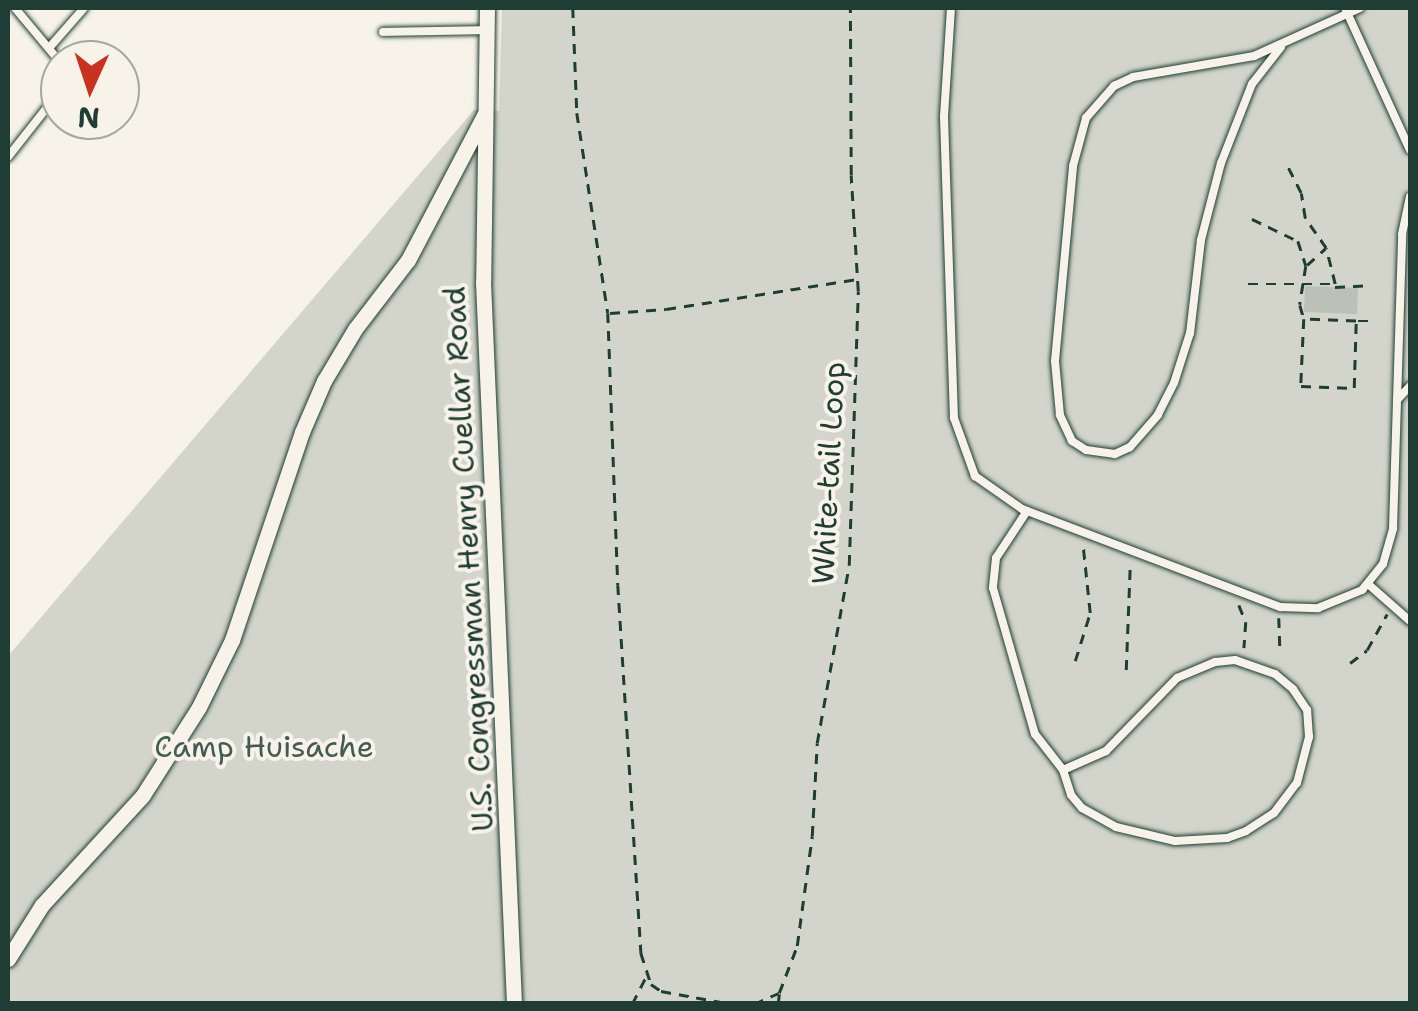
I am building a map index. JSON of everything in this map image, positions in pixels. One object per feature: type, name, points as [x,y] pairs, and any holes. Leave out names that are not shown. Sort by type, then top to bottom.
[{"type":"street","name":"U.S. Congressman Henry Cuellar Road","points":[[488,8],[483,282],[514,1004]]},
{"type":"street","name":"U.S. Congressman Henry Cuellar Road","points":[[8,959],[42,906],[143,795],[187,728],[232,640],[302,432],[324,381],[355,329],[408,260],[486,111]]},
{"type":"lane","points":[[16,8],[42,40]]},
{"type":"lane","points":[[56,40],[84,8]]},
{"type":"lane","points":[[951,8],[944,116],[954,418],[975,476],[993,493],[1027,511],[1280,606],[1306,609],[1330,605],[1368,584],[1383,564],[1391,542],[1406,256],[1403,219],[1410,197]]},
{"type":"lane","points":[[1281,46],[1252,84],[1221,163],[1201,240],[1190,334],[1174,383],[1158,415],[1130,447],[1114,454],[1086,450],[1072,441],[1060,415],[1055,361],[1073,166],[1086,118],[1114,86],[1134,76],[1254,56],[1346,11],[1360,8]]},
{"type":"lane","points":[[1346,11],[1410,150]]},
{"type":"lane","points":[[383,32],[487,30]]},
{"type":"lane","points":[[8,157],[40,117]]},
{"type":"lane","points":[[1397,400],[1410,386]]},
{"type":"lane","points":[[1027,511],[996,558],[994,588],[1035,734],[1064,770],[1071,795],[1082,808],[1116,827],[1175,841],[1227,838],[1259,825],[1289,796],[1305,761],[1306,710],[1275,674],[1235,660],[1215,662],[1177,678],[1106,751],[1064,770]]},
{"type":"lane","points":[[1368,584],[1410,622]]},
{"type":"path","points":[[572,8],[578,113],[608,313],[626,728],[641,953],[651,984],[677,997],[732,1004]]},
{"type":"path","name":"White-tail Loop","points":[[778,1004],[778,993],[796,946],[808,878],[818,742],[849,565],[858,279],[851,176],[850,8]]},
{"type":"path","points":[[1287,165],[1298,184],[1301,209],[1310,231],[1326,248],[1335,286]]},
{"type":"path","points":[[1252,219],[1298,241],[1306,266]]},
{"type":"path","points":[[1326,248],[1306,266],[1302,280],[1302,386],[1354,388],[1356,321]]},
{"type":"path","points":[[608,313],[666,309],[858,279]]},
{"type":"path","points":[[1248,284],[1302,280],[1335,286],[1369,286]]},
{"type":"path","points":[[1332,314],[1332,320]]},
{"type":"path","points":[[1304,318],[1368,321]]},
{"type":"path","points":[[1075,660],[1090,613],[1091,592],[1081,551],[1085,542]]},
{"type":"path","points":[[1126,670],[1130,566]]},
{"type":"path","points":[[1239,605],[1246,622],[1244,648]]},
{"type":"path","points":[[1350,663],[1367,650],[1387,614]]},
{"type":"path","points":[[1278,618],[1280,650]]},
{"type":"path","points":[[632,1004],[647,974]]},
{"type":"path","points":[[754,1004],[778,993]]},
{"type":"green space","name":"Camp Huisache","points":[[502,8],[1410,8],[1410,1003],[8,1004],[8,656],[474,110],[499,111]]},
{"type":"building","points":[[1305,286],[1358,288],[1357,314],[1304,312]]}]
